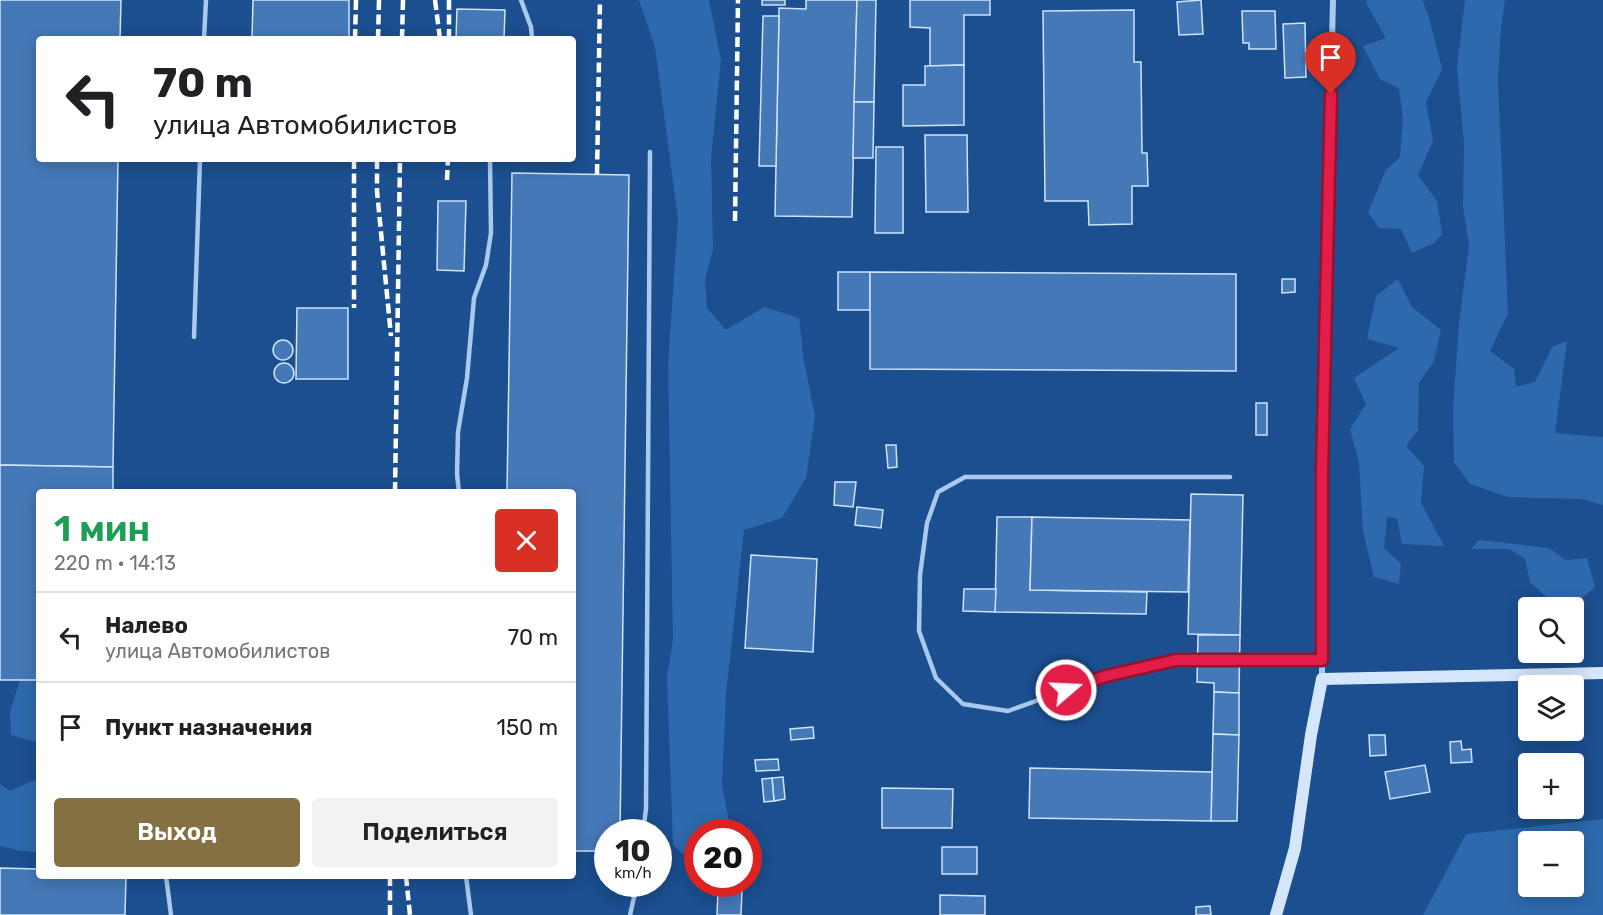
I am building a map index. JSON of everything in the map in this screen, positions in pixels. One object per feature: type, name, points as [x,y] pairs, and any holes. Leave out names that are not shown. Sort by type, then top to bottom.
[{"type":"street","points":[[1276,915],[1295,848],[1311,735],[1322,679],[1322,471],[1333,0]]},
{"type":"street","points":[[1322,679],[1603,673]]},
{"type":"lane","points":[[204,36],[206,0]]},
{"type":"lane","points":[[521,0],[531,27],[532,36]]},
{"type":"lane","points":[[644,819],[650,152]]},
{"type":"lane","points":[[194,337],[200,162]]},
{"type":"lane","points":[[459,489],[459,432],[467,378],[474,298],[486,265],[491,233],[490,162]]},
{"type":"lane","points":[[1230,477],[965,477],[938,492],[927,523],[920,575],[919,631],[936,678],[963,704],[1008,711],[1106,676],[1176,660],[1322,660]]},
{"type":"lane","points":[[166,879],[171,915]]},
{"type":"lane","points":[[466,879],[471,915]]},
{"type":"lane","points":[[630,915],[634,897]]},
{"type":"shaded area","points":[[639,0],[709,0],[721,60],[711,158],[713,250],[705,280],[707,308],[726,330],[764,307],[799,318],[804,361],[815,416],[806,478],[782,518],[744,530],[726,694],[722,785],[729,819],[684,819],[684,855],[673,845],[667,677],[673,640],[668,364],[678,219],[655,47]]},
{"type":"shaded area","points":[[1367,0],[1422,0],[1428,14],[1442,69],[1426,102],[1433,141],[1418,175],[1437,201],[1442,234],[1434,243],[1412,253],[1401,229],[1379,228],[1368,212],[1386,170],[1400,157],[1403,120],[1399,88],[1380,79],[1363,46],[1386,38],[1366,3]]},
{"type":"shaded area","points":[[1465,0],[1505,0],[1498,81],[1508,313],[1490,351],[1514,369],[1516,387],[1535,382],[1552,347],[1567,341],[1555,433],[1603,437],[1603,505],[1582,499],[1508,497],[1470,484],[1454,462],[1453,410],[1459,323],[1469,246],[1463,207],[1464,142],[1457,67]]},
{"type":"shaded area","points":[[1398,279],[1412,307],[1441,330],[1434,361],[1419,383],[1418,430],[1406,446],[1424,466],[1421,503],[1444,546],[1402,544],[1397,518],[1387,517],[1384,548],[1401,564],[1399,584],[1374,577],[1363,531],[1359,462],[1350,429],[1366,404],[1354,378],[1399,348],[1367,339],[1376,296]]},
{"type":"shaded area","points":[[1479,540],[1549,548],[1566,560],[1587,558],[1595,587],[1583,597],[1546,597],[1530,582],[1525,559],[1509,549],[1471,549]]},
{"type":"shaded area","points":[[20,680],[36,680],[36,742],[11,735],[10,712]]},
{"type":"shaded area","points":[[36,779],[36,852],[0,846],[0,784],[10,791]]},
{"type":"shaded area","points":[[1603,819],[1603,915],[1423,915],[1466,834]]},
{"type":"building","points":[[0,0],[121,0],[120,36],[36,36],[36,162],[118,162],[113,467],[0,465]]},
{"type":"building","points":[[253,0],[349,0],[349,36],[252,36]]},
{"type":"building","points":[[762,0],[785,0],[785,5],[762,5]]},
{"type":"building","points":[[806,0],[857,0],[852,217],[775,216],[779,8],[806,9]]},
{"type":"building","points":[[857,0],[876,0],[874,102],[854,102]]},
{"type":"building","points":[[910,0],[990,0],[990,15],[964,15],[964,65],[930,66],[930,28],[910,27]]},
{"type":"building","points":[[1201,0],[1203,34],[1179,35],[1177,2]]},
{"type":"building","points":[[457,9],[505,10],[504,36],[456,36]]},
{"type":"building","points":[[1134,10],[1134,62],[1141,62],[1142,153],[1147,153],[1148,186],[1132,186],[1132,224],[1089,225],[1088,201],[1045,201],[1043,11]]},
{"type":"building","points":[[1242,11],[1275,11],[1276,49],[1249,49],[1249,43],[1243,43]]},
{"type":"building","points":[[763,16],[779,16],[776,166],[759,166]]},
{"type":"building","points":[[1305,23],[1306,77],[1285,78],[1283,24]]},
{"type":"building","points":[[964,65],[964,125],[903,126],[903,85],[925,85],[925,66]]},
{"type":"building","points":[[854,102],[874,102],[873,158],[853,158]]},
{"type":"building","points":[[925,135],[967,135],[968,212],[926,212]]},
{"type":"building","points":[[876,147],[903,147],[903,233],[875,233]]},
{"type":"building","points":[[512,173],[629,175],[620,819],[594,819],[594,851],[576,851],[576,489],[507,489]]},
{"type":"building","points":[[438,201],[466,201],[464,271],[437,270]]},
{"type":"building","points":[[838,272],[870,272],[870,310],[838,310]]},
{"type":"building","points":[[870,272],[1236,274],[1236,371],[870,369]]},
{"type":"building","points":[[1282,279],[1295,279],[1295,292],[1282,293]]},
{"type":"building","points":[[297,308],[348,308],[348,379],[296,379]]},
{"type":"building","points":[[279,340],[287,340],[293,346],[293,354],[287,360],[279,360],[273,354],[273,346]]},
{"type":"building","points":[[280,363],[288,363],[294,369],[294,377],[288,383],[280,383],[274,377],[274,369]]},
{"type":"building","points":[[1256,403],[1267,403],[1267,435],[1256,435]]},
{"type":"building","points":[[886,445],[896,445],[897,467],[888,468]]},
{"type":"building","points":[[0,465],[113,467],[113,489],[36,489],[36,680],[0,680]]},
{"type":"building","points":[[835,482],[856,482],[853,507],[834,505]]},
{"type":"building","points":[[1191,494],[1243,495],[1240,635],[1188,634]]},
{"type":"building","points":[[857,507],[883,510],[881,528],[855,525]]},
{"type":"building","points":[[997,517],[1032,517],[1030,590],[1147,592],[1146,614],[995,612]]},
{"type":"building","points":[[1032,517],[1190,520],[1188,592],[1030,590]]},
{"type":"building","points":[[751,555],[817,559],[813,652],[745,648]]},
{"type":"building","points":[[964,589],[996,589],[995,612],[963,611]]},
{"type":"building","points":[[1198,635],[1240,635],[1239,693],[1214,692],[1214,683],[1197,682]]},
{"type":"building","points":[[1214,692],[1239,693],[1239,735],[1213,734]]},
{"type":"building","points":[[813,727],[814,738],[791,740],[790,729]]},
{"type":"building","points":[[1213,734],[1239,735],[1237,821],[1211,821]]},
{"type":"building","points":[[1369,735],[1385,735],[1386,755],[1370,756]]},
{"type":"building","points":[[1461,741],[1462,750],[1471,749],[1472,762],[1451,763],[1450,742]]},
{"type":"building","points":[[778,759],[779,770],[756,771],[755,760]]},
{"type":"building","points":[[1425,765],[1430,792],[1390,799],[1385,772]]},
{"type":"building","points":[[1030,768],[1212,772],[1211,821],[1029,818]]},
{"type":"building","points":[[783,777],[785,799],[774,801],[772,778]]},
{"type":"building","points":[[772,778],[774,801],[764,802],[762,779]]},
{"type":"building","points":[[882,788],[953,789],[952,828],[882,828]]},
{"type":"building","points":[[942,847],[977,847],[977,874],[942,874]]},
{"type":"building","points":[[0,868],[36,869],[36,879],[126,879],[125,915],[0,915]]},
{"type":"building","points":[[940,895],[985,896],[985,915],[940,915]]},
{"type":"building","points":[[718,897],[742,897],[741,915],[717,915]]},
{"type":"building","points":[[1210,906],[1211,915],[1196,915],[1196,907]]},
{"type":"railway","points":[[355,36],[356,0]]},
{"type":"railway","points":[[378,36],[379,0]]},
{"type":"railway","points":[[402,36],[403,0]]},
{"type":"railway","points":[[435,0],[440,36]]},
{"type":"railway","points":[[449,0],[449,36]]},
{"type":"railway","points":[[597,174],[600,0]]},
{"type":"railway","points":[[735,221],[738,0]]},
{"type":"railway","points":[[354,162],[354,308]]},
{"type":"railway","points":[[377,162],[377,191],[391,336]]},
{"type":"railway","points":[[395,489],[400,162]]},
{"type":"railway","points":[[447,180],[448,162]]},
{"type":"railway","points":[[390,879],[390,915]]},
{"type":"railway","points":[[406,879],[410,915]]},
{"type":"route","points":[[1066,690],[1106,676],[1176,660],[1322,660],[1322,471],[1331,94]]}]
